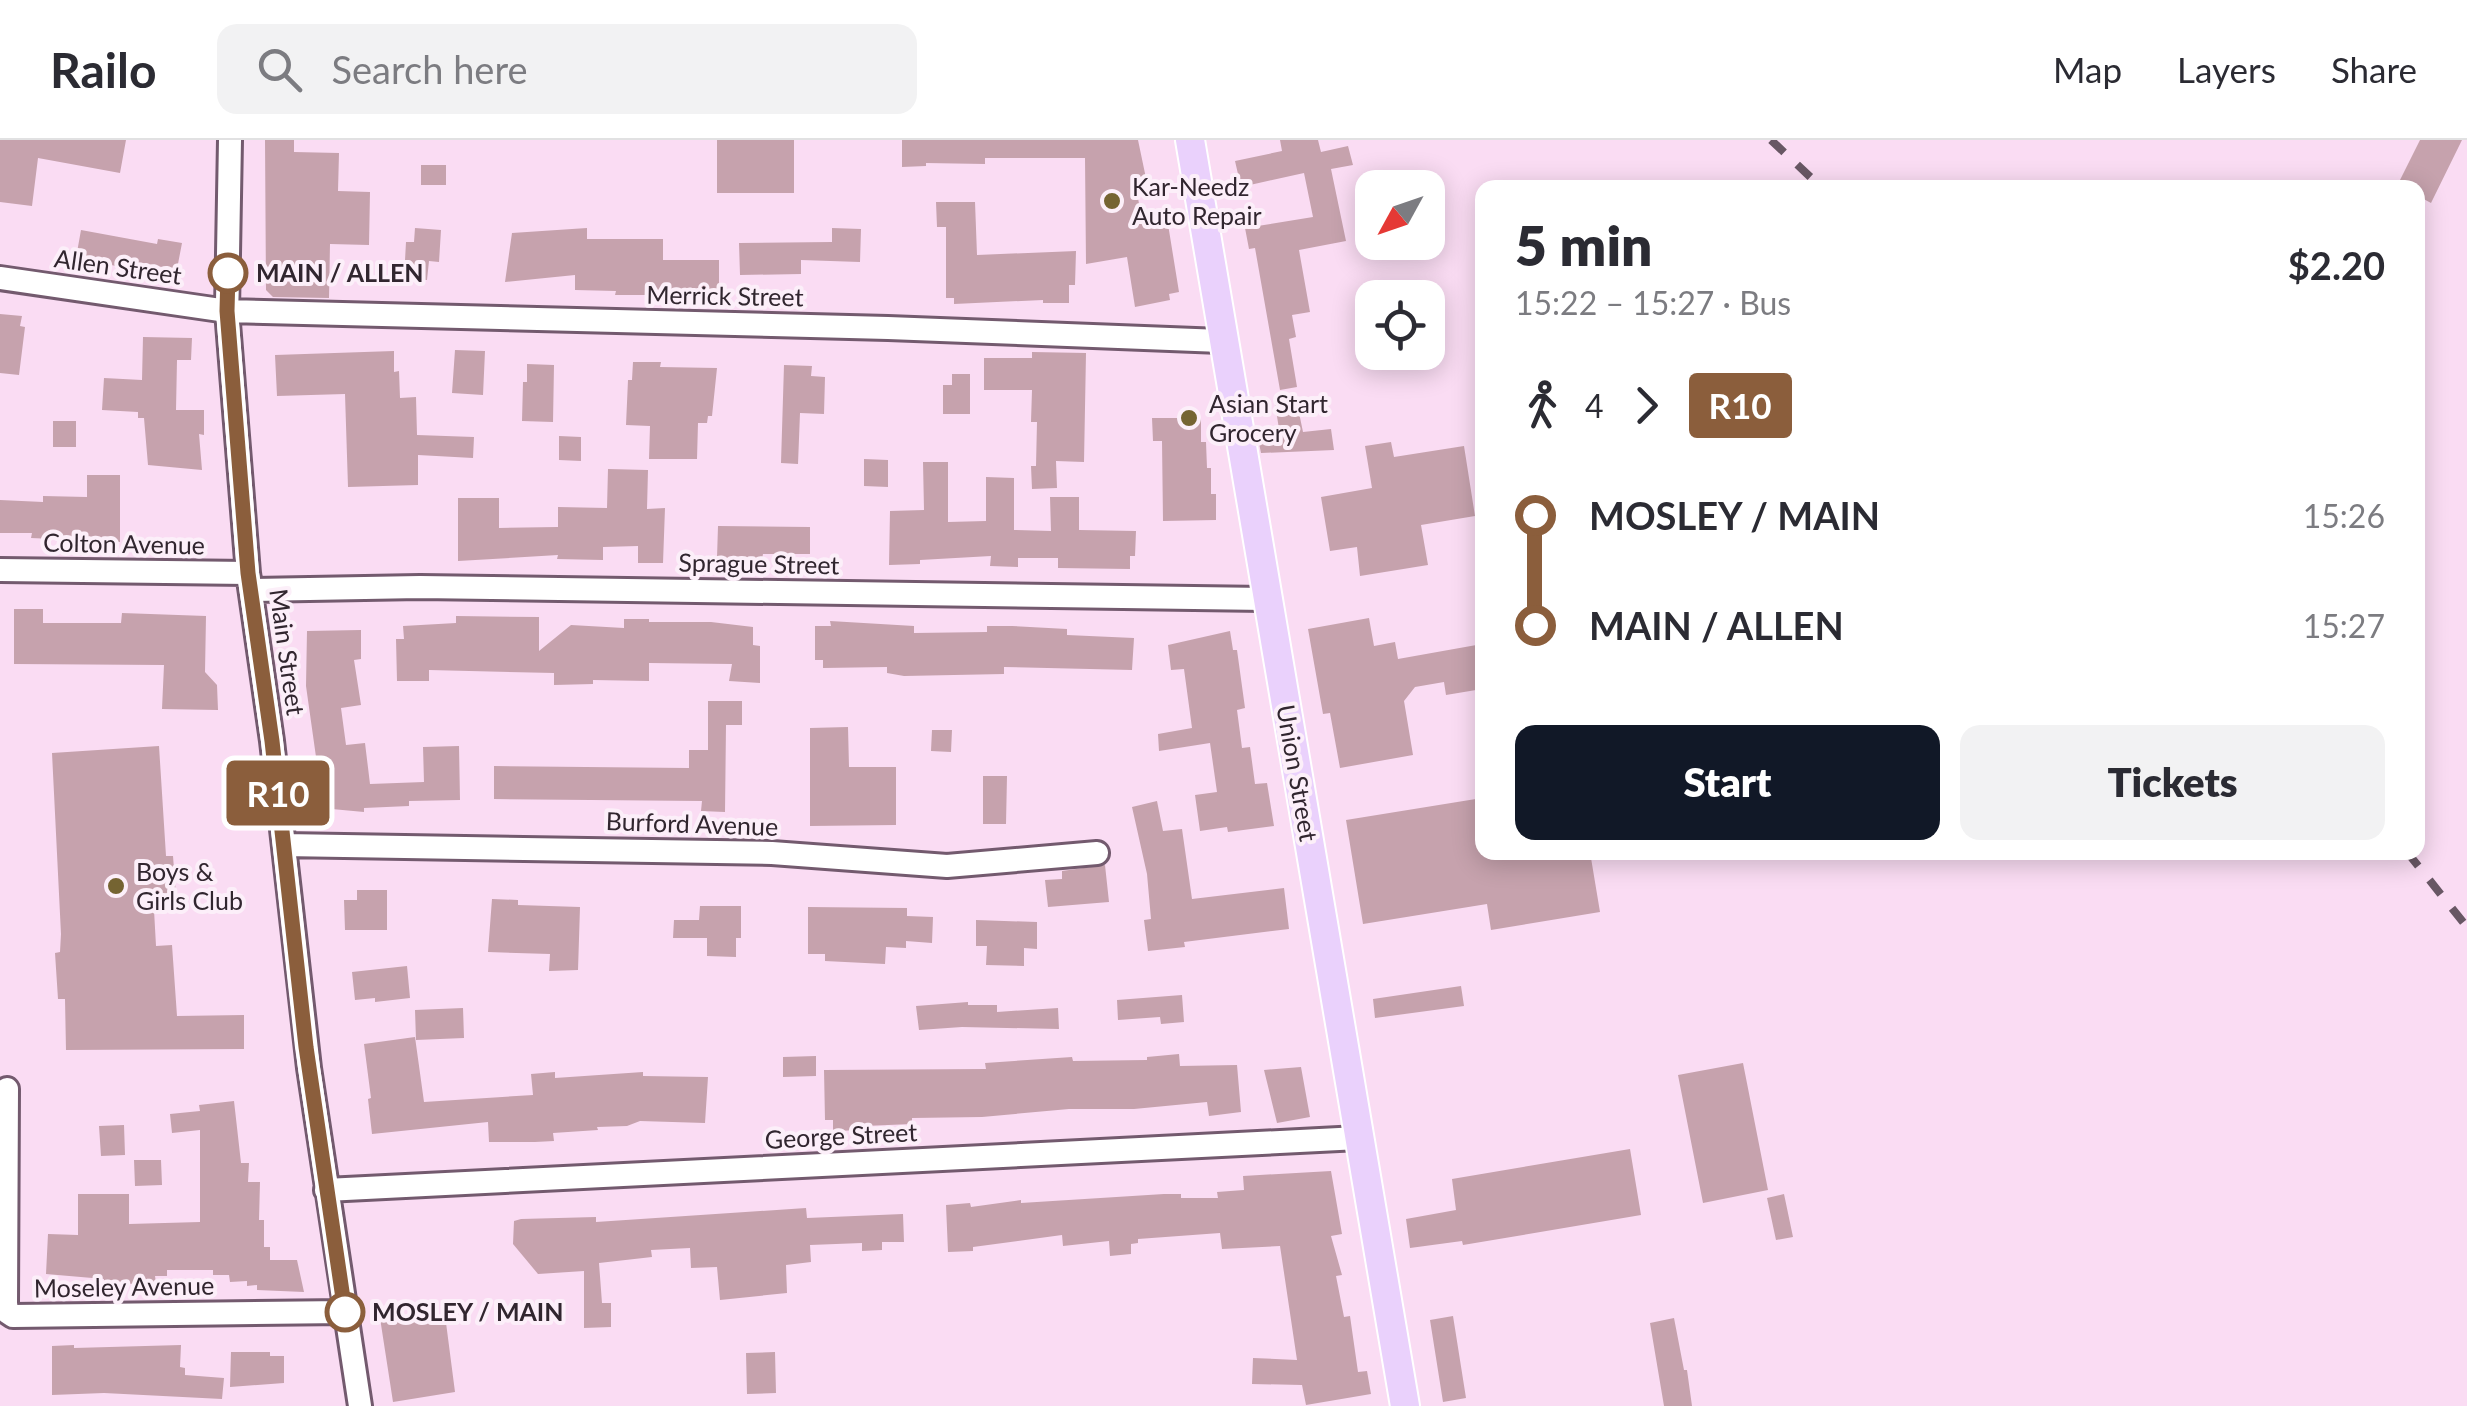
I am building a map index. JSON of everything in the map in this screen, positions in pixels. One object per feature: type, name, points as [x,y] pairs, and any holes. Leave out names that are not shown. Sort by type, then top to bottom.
[{"type":"main road","name":"Union Street","points":[[1190,140],[1404,1406]]},
{"type":"street","name":"Main Street","points":[[230,140],[227,311],[250,581],[303,1026],[360,1406]]},
{"type":"street","name":"Allen Street","points":[[0,278],[227,311]]},
{"type":"street","name":"Merrick Street","points":[[227,311],[888,328],[1222,342]]},
{"type":"street","name":"Colton Avenue","points":[[0,570],[250,581]]},
{"type":"street","name":"Sprague Street","points":[[250,581],[1265,600]]},
{"type":"street","name":"Burford Avenue","points":[[284,845],[772,853],[947,866],[1097,853]]},
{"type":"street","name":"Moseley Avenue","points":[[7,1089],[6,1302],[7,1312],[12,1316],[345,1312]]},
{"type":"street","name":"George Street","points":[[326,1190],[1359,1138]]},
{"type":"building","points":[[0,140],[126,140],[120,173],[38,158],[32,206],[0,202]]},
{"type":"building","points":[[265,140],[294,140],[294,152],[339,153],[338,191],[370,192],[369,245],[330,244],[329,298],[273,297],[266,290]]},
{"type":"building","points":[[717,140],[794,140],[794,193],[717,193]]},
{"type":"building","points":[[902,140],[1138,140],[1147,183],[1136,185],[1142,223],[1167,218],[1179,292],[1169,294],[1170,300],[1135,307],[1127,257],[1086,264],[1085,158],[985,158],[985,164],[926,163],[902,167]]},
{"type":"building","points":[[1280,140],[1318,140],[1321,152],[1348,146],[1353,165],[1331,169],[1346,241],[1299,250],[1310,312],[1292,315],[1296,337],[1289,339],[1297,387],[1280,390],[1255,248],[1249,249],[1245,228],[1313,217],[1304,173],[1241,187],[1235,161],[1282,151]]},
{"type":"building","points":[[2420,140],[2462,140],[2431,203],[2425,200],[2425,180],[2400,180]]},
{"type":"building","points":[[421,165],[446,165],[446,185],[421,185]]},
{"type":"building","points":[[936,202],[975,202],[977,255],[1076,251],[1075,285],[1069,285],[1069,303],[1043,300],[954,304],[954,298],[946,298],[946,227],[937,227]]},
{"type":"building","points":[[415,228],[441,230],[439,262],[429,261],[427,280],[404,279],[406,242],[414,242]]},
{"type":"building","points":[[587,228],[587,239],[663,239],[663,260],[719,260],[719,295],[615,295],[616,291],[575,290],[575,275],[505,282],[512,233]]},
{"type":"building","points":[[832,228],[861,229],[860,262],[801,260],[801,274],[740,275],[739,243],[832,242]]},
{"type":"building","points":[[81,230],[157,244],[158,239],[182,243],[177,269],[155,266],[147,279],[129,276],[131,269],[76,258]]},
{"type":"building","points":[[0,314],[22,316],[20,326],[25,327],[19,375],[0,373]]},
{"type":"building","points":[[143,337],[192,338],[191,360],[177,360],[176,410],[204,410],[204,435],[199,434],[202,470],[148,465],[144,418],[138,418],[138,412],[102,410],[104,378],[142,380]]},
{"type":"building","points":[[455,350],[485,351],[483,395],[452,393]]},
{"type":"building","points":[[394,351],[400,398],[416,397],[417,435],[474,437],[473,458],[418,455],[418,485],[348,487],[345,394],[277,396],[275,355]]},
{"type":"building","points":[[1032,352],[1086,353],[1084,462],[1056,461],[1057,488],[1032,489],[1037,422],[1031,422],[1032,390],[984,390],[984,358],[1032,358]]},
{"type":"building","points":[[633,362],[661,362],[660,367],[717,368],[712,416],[708,416],[707,423],[698,423],[697,459],[649,459],[650,426],[626,425]]},
{"type":"building","points":[[527,364],[554,365],[553,422],[522,421]]},
{"type":"building","points":[[784,365],[812,366],[811,376],[825,377],[824,414],[800,413],[798,464],[781,463]]},
{"type":"building","points":[[952,374],[970,374],[970,414],[943,414],[943,385],[952,385]]},
{"type":"building","points":[[1296,398],[1303,432],[1331,429],[1334,450],[1261,453],[1258,438],[1280,435],[1275,404]]},
{"type":"building","points":[[1152,418],[1201,418],[1201,442],[1206,442],[1207,468],[1211,468],[1211,494],[1216,494],[1216,520],[1163,521],[1162,441],[1153,441]]},
{"type":"building","points":[[53,421],[76,421],[76,447],[53,447]]},
{"type":"building","points":[[559,436],[581,437],[581,461],[559,460]]},
{"type":"building","points":[[1391,442],[1394,457],[1464,446],[1475,516],[1421,525],[1428,565],[1360,576],[1357,547],[1330,551],[1321,497],[1372,488],[1365,446]]},
{"type":"building","points":[[864,459],[888,460],[888,487],[864,486]]},
{"type":"building","points":[[923,462],[948,462],[948,522],[986,521],[986,477],[1014,478],[1014,530],[1051,531],[1050,497],[1079,497],[1079,530],[1136,531],[1130,569],[1058,568],[1058,558],[1018,558],[1018,567],[990,566],[991,556],[889,565],[890,511],[924,510]]},
{"type":"building","points":[[608,469],[648,470],[647,509],[665,508],[663,563],[638,563],[638,546],[603,547],[603,560],[557,559],[558,555],[458,561],[458,498],[499,498],[499,528],[558,527],[558,507],[607,508]]},
{"type":"building","points":[[87,475],[120,475],[120,542],[0,533],[0,500],[43,502],[43,496],[87,497]]},
{"type":"building","points":[[718,526],[810,527],[810,554],[717,558]]},
{"type":"building","points":[[14,609],[43,609],[43,623],[121,623],[122,613],[206,616],[205,672],[217,685],[218,710],[162,709],[164,665],[14,664]]},
{"type":"building","points":[[456,616],[539,617],[539,651],[571,625],[624,628],[624,619],[753,627],[753,645],[760,646],[760,683],[729,681],[732,664],[649,663],[649,681],[593,680],[593,684],[554,685],[554,673],[429,670],[429,681],[397,681],[396,639],[404,639],[403,626],[456,623]]},
{"type":"building","points":[[1369,618],[1374,646],[1395,642],[1398,659],[1475,645],[1475,690],[1446,695],[1444,682],[1415,687],[1404,701],[1413,755],[1340,768],[1330,713],[1323,714],[1308,629]]},
{"type":"building","points":[[830,621],[914,626],[914,633],[987,632],[987,626],[1012,626],[1067,629],[1067,635],[1134,638],[1132,670],[1004,667],[1004,674],[904,676],[887,673],[887,667],[823,668],[823,660],[815,660],[815,626],[831,626]]},
{"type":"building","points":[[361,630],[361,659],[354,660],[361,705],[341,708],[346,745],[365,743],[370,784],[424,782],[423,747],[459,746],[460,800],[409,801],[409,806],[364,808],[364,812],[321,808],[320,763],[317,764],[306,686],[307,631]]},
{"type":"building","points":[[1230,631],[1233,650],[1237,650],[1245,708],[1237,710],[1242,748],[1250,747],[1255,784],[1267,783],[1274,826],[1200,831],[1195,795],[1217,792],[1210,743],[1159,751],[1158,734],[1192,728],[1184,669],[1171,670],[1168,645]]},
{"type":"building","points":[[708,701],[742,701],[742,725],[726,725],[725,812],[701,811],[702,801],[494,799],[494,766],[689,768],[689,750],[708,750]]},
{"type":"building","points":[[848,727],[849,767],[896,767],[896,825],[810,826],[810,728]]},
{"type":"building","points":[[932,730],[952,730],[951,752],[931,751]]},
{"type":"building","name":"Boys & Girls Club","points":[[159,746],[166,856],[173,856],[177,908],[154,910],[156,946],[172,945],[177,1016],[244,1015],[244,1049],[66,1050],[65,999],[58,999],[55,953],[60,952],[61,934],[52,753]]},
{"type":"building","points":[[983,776],[1007,776],[1006,824],[983,824]]},
{"type":"building","points":[[1475,799],[1475,860],[1591,860],[1600,912],[1491,930],[1487,904],[1363,924],[1346,820]]},
{"type":"building","points":[[1157,801],[1163,831],[1182,829],[1192,899],[1284,888],[1289,929],[1184,942],[1185,947],[1148,951],[1144,920],[1151,919],[1147,874],[1132,807]]},
{"type":"building","points":[[1105,865],[1109,902],[1048,907],[1045,880],[1062,879],[1062,871]]},
{"type":"building","points":[[357,890],[387,890],[387,930],[345,930],[344,900],[357,900]]},
{"type":"building","points":[[492,899],[518,900],[518,905],[580,907],[578,970],[549,971],[550,954],[488,952]]},
{"type":"building","points":[[700,906],[741,906],[741,938],[736,938],[736,957],[707,956],[707,938],[673,938],[674,920],[699,920]]},
{"type":"building","points":[[808,907],[907,908],[907,916],[933,917],[932,943],[906,941],[906,948],[886,947],[885,964],[825,961],[825,954],[808,954]]},
{"type":"building","points":[[976,920],[1037,922],[1037,949],[1024,948],[1024,966],[986,965],[987,946],[976,946]]},
{"type":"building","points":[[407,966],[410,998],[355,1000],[352,972]]},
{"type":"building","points":[[1461,986],[1464,1006],[1375,1018],[1373,999]]},
{"type":"building","points":[[1182,995],[1184,1022],[1161,1024],[1160,1017],[1118,1020],[1117,1000]]},
{"type":"building","points":[[968,1002],[997,1005],[997,1012],[1058,1008],[1059,1029],[919,1030],[916,1006]]},
{"type":"building","points":[[463,1008],[464,1038],[416,1040],[415,1010]]},
{"type":"building","points":[[415,1037],[424,1102],[533,1095],[531,1074],[555,1072],[555,1078],[643,1072],[643,1076],[708,1077],[705,1123],[640,1121],[627,1126],[597,1127],[598,1130],[553,1133],[554,1141],[535,1142],[489,1142],[488,1122],[372,1134],[364,1044]]},
{"type":"building","points":[[1179,1054],[1180,1066],[1237,1065],[1241,1112],[1209,1116],[1207,1102],[1134,1109],[912,1118],[912,1124],[833,1131],[833,1120],[825,1120],[824,1070],[986,1069],[985,1063],[1072,1057],[1073,1061],[1147,1060]]},
{"type":"building","points":[[816,1056],[816,1076],[783,1077],[783,1057]]},
{"type":"building","points":[[1743,1063],[1768,1190],[1703,1203],[1678,1075]]},
{"type":"building","points":[[1301,1067],[1310,1117],[1277,1123],[1264,1070]]},
{"type":"building","points":[[234,1101],[241,1163],[249,1163],[248,1182],[260,1182],[259,1220],[264,1220],[264,1247],[270,1247],[270,1260],[297,1260],[304,1292],[257,1290],[257,1285],[247,1286],[247,1281],[230,1282],[229,1275],[213,1275],[213,1270],[167,1270],[167,1276],[155,1276],[156,1283],[126,1284],[46,1274],[48,1234],[78,1235],[78,1194],[129,1194],[129,1224],[200,1222],[200,1130],[172,1133],[170,1114],[200,1111],[199,1105]]},
{"type":"building","points":[[124,1125],[125,1155],[101,1156],[99,1126]]},
{"type":"building","points":[[1630,1149],[1641,1215],[1463,1245],[1462,1241],[1410,1248],[1406,1219],[1456,1210],[1452,1179]]},
{"type":"building","points":[[134,1160],[161,1160],[162,1185],[135,1186]]},
{"type":"building","points":[[1331,1171],[1342,1234],[1331,1236],[1342,1275],[1336,1276],[1344,1317],[1350,1316],[1358,1372],[1367,1371],[1371,1394],[1306,1405],[1302,1385],[1252,1384],[1253,1358],[1297,1360],[1280,1246],[1222,1249],[1220,1233],[1138,1239],[1138,1243],[1131,1244],[1131,1254],[1110,1256],[1109,1241],[1063,1246],[1062,1235],[948,1252],[946,1205],[970,1203],[971,1207],[1021,1200],[1164,1194],[1218,1198],[1217,1192],[1244,1190],[1243,1176]]},
{"type":"building","points":[[1784,1194],[1793,1237],[1776,1240],[1767,1198]]},
{"type":"building","points":[[806,1208],[807,1218],[903,1214],[904,1242],[882,1242],[882,1250],[862,1251],[862,1243],[810,1245],[811,1262],[786,1265],[787,1293],[720,1300],[717,1267],[691,1268],[690,1248],[651,1250],[652,1257],[599,1263],[602,1303],[611,1303],[611,1327],[584,1328],[584,1271],[538,1274],[513,1244],[514,1221],[521,1219],[596,1217],[596,1222]]},
{"type":"building","points":[[445,1315],[455,1392],[393,1402],[380,1318]]},
{"type":"building","points":[[1453,1316],[1466,1398],[1443,1402],[1430,1320]]},
{"type":"building","points":[[1674,1318],[1692,1406],[1664,1406],[1650,1323]]},
{"type":"building","points":[[181,1345],[180,1367],[185,1368],[185,1375],[224,1378],[222,1399],[104,1393],[52,1395],[52,1346]]},
{"type":"building","points":[[231,1352],[284,1356],[284,1383],[230,1387]]},
{"type":"building","points":[[775,1352],[776,1393],[747,1394],[746,1353]]},
{"type":"railway","points":[[1771,140],[1814,180]]},
{"type":"railway","points":[[2413,860],[2467,927]]},
{"type":"bus line","name":"R10","points":[[228,273],[227,311],[248,573],[272,741],[303,1026],[345,1312]]},
{"type":"place","name":"Kar-Needz Auto Repair","points":[[1112,201]]},
{"type":"place","name":"MAIN / ALLEN","points":[[228,273]]},
{"type":"place","name":"Asian Start Grocery","points":[[1189,418]]},
{"type":"place","name":"Boys & Girls Club","points":[[116,886]]},
{"type":"place","name":"MOSLEY / MAIN","points":[[345,1312]]}]
